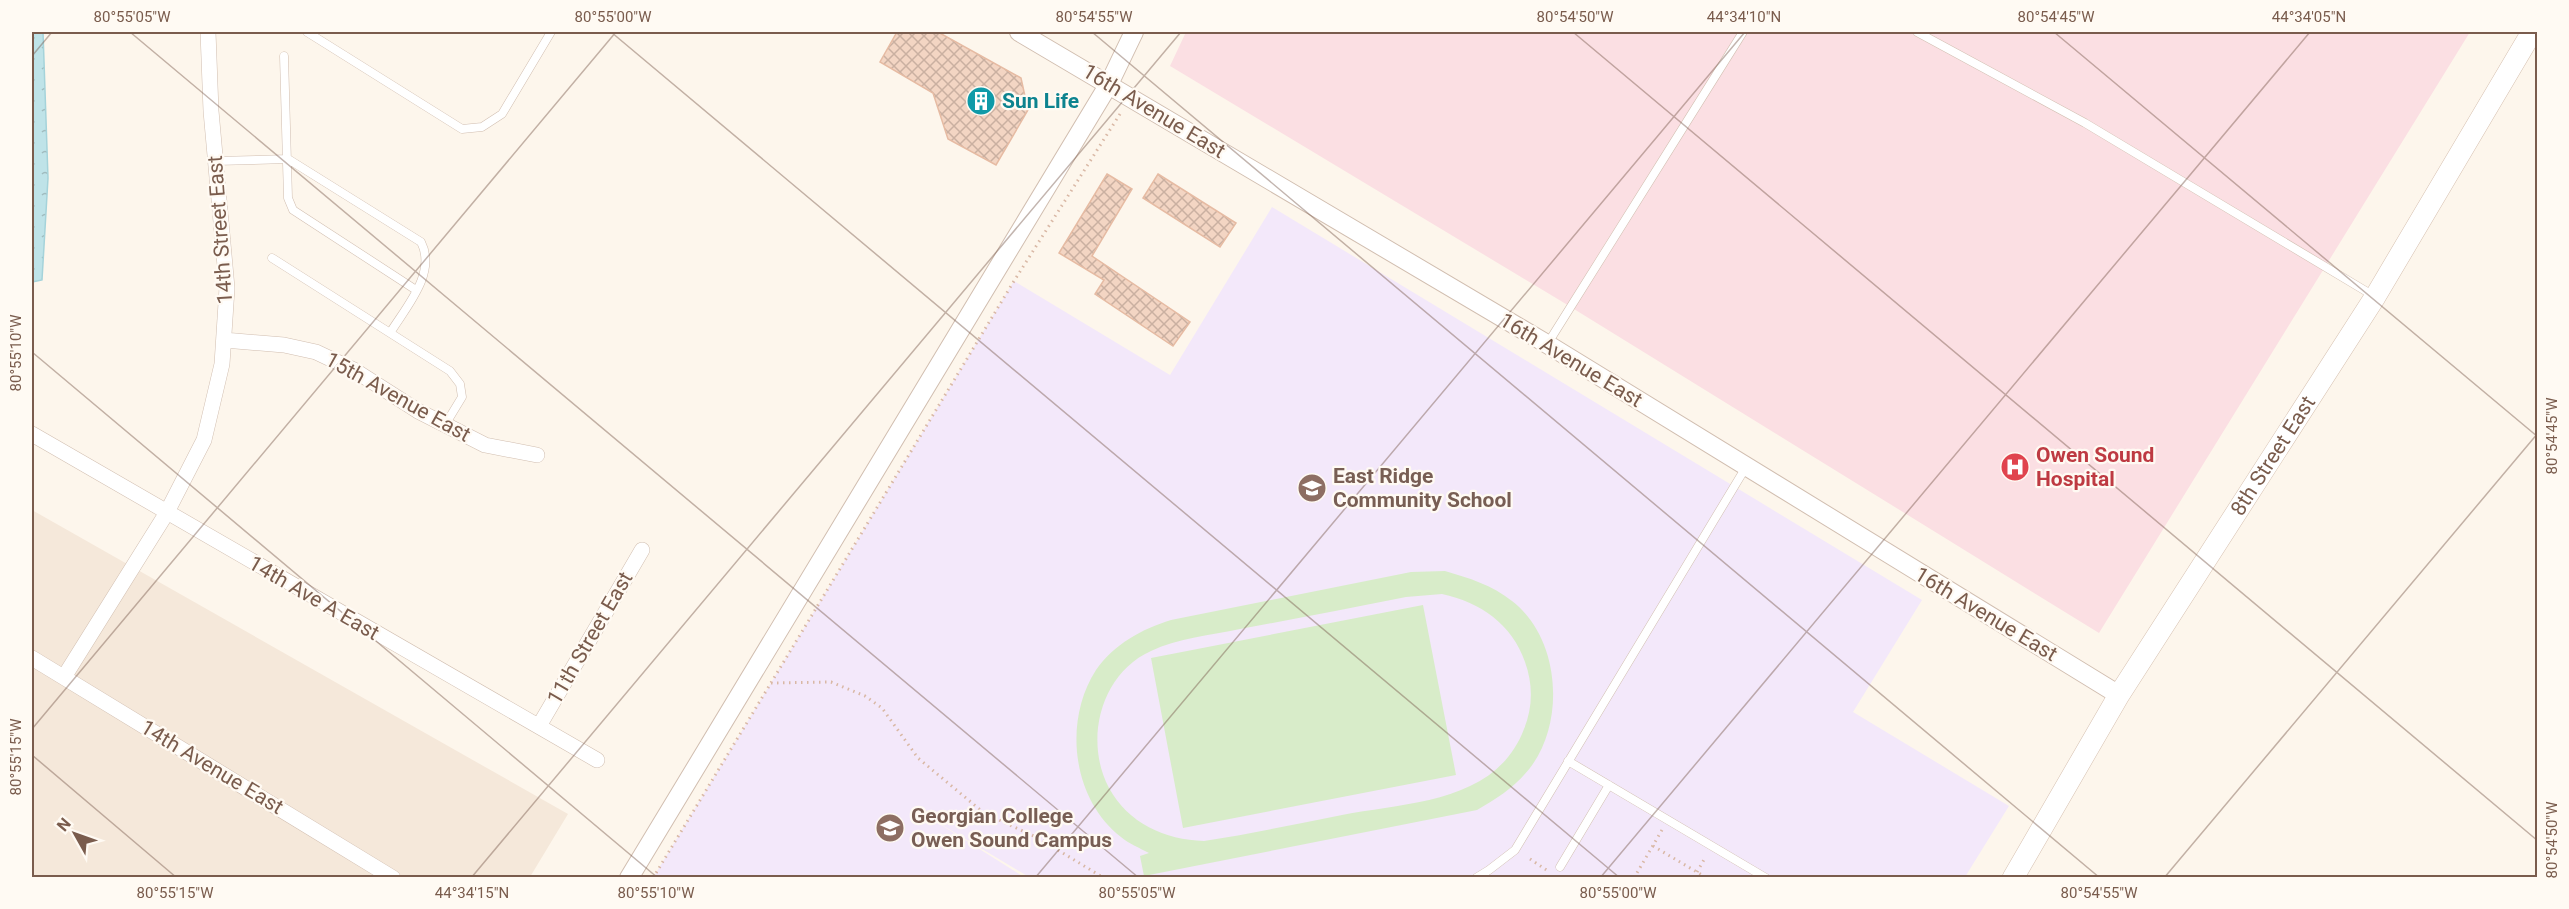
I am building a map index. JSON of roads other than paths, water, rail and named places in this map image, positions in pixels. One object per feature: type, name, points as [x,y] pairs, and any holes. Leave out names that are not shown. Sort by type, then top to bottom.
[{"type":"main road","name":"8th Street East","points":[[2013,878],[2119,695],[2375,297],[2532,32]]},
{"type":"street","name":"14th Street East","points":[[64,677],[166,514],[204,440],[222,364],[227,288],[211,111],[208,32]]},
{"type":"street","name":"16th Avenue East","points":[[1019,32],[1547,344],[2119,695]]},
{"type":"street","points":[[629,878],[1109,84],[1134,32]]},
{"type":"street","name":"15th Avenue East","points":[[224,340],[284,345],[316,352],[354,370],[418,411],[485,445],[537,455]]},
{"type":"street","name":"14th Ave A East","points":[[32,434],[166,514],[597,760]]},
{"type":"street","name":"11th Street East","points":[[539,726],[642,550]]},
{"type":"street","name":"14th Avenue East","points":[[32,658],[393,878]]},
{"type":"lane","points":[[307,32],[462,129],[482,127],[502,114],[551,32]]},
{"type":"lane","points":[[1547,344],[1743,32]]},
{"type":"lane","points":[[1917,32],[2085,123],[2375,297]]},
{"type":"lane","points":[[284,56],[288,198],[292,210],[416,290]]},
{"type":"lane","points":[[216,161],[288,159],[421,242],[426,252],[427,263],[423,279],[390,333]]},
{"type":"lane","points":[[272,258],[450,371],[460,384],[462,397],[445,425]]},
{"type":"lane","points":[[1476,878],[1515,849],[1746,467]]},
{"type":"lane","points":[[1568,761],[1766,878]]},
{"type":"lane","points":[[1560,867],[1609,784]]},
{"type":"water","points":[[32,32],[43,32],[48,178],[42,280],[32,282]]},
{"type":"place","name":"Sun Life","points":[[981,101]]},
{"type":"place","name":"Owen Sound Hospital","points":[[2015,467]]},
{"type":"place","name":"East Ridge Community School","points":[[1312,488]]},
{"type":"place","name":"Georgian College Owen Sound Campus","points":[[890,828]]}]
